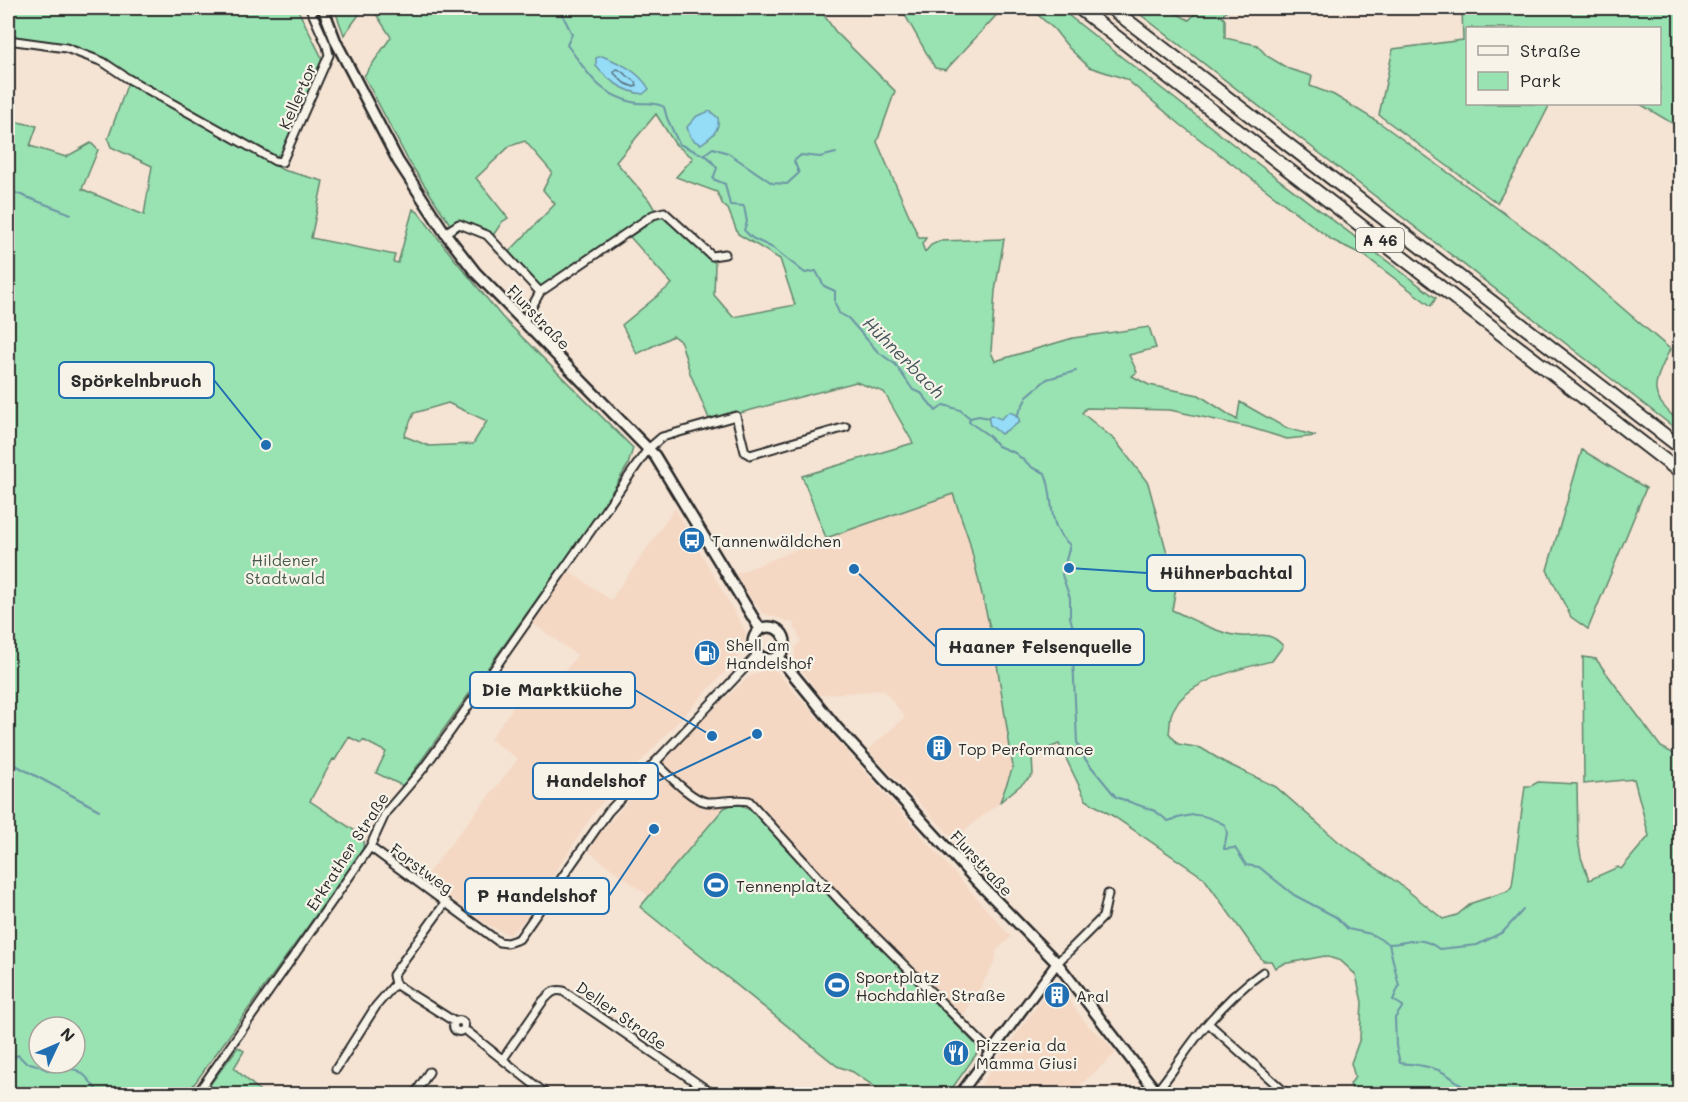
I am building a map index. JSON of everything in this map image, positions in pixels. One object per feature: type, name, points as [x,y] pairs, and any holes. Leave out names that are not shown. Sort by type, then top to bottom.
[{"type":"highway","name":"A 46","points":[[1079,8],[1680,472]]},
{"type":"highway","name":"A 46","points":[[1111,8],[1680,447]]},
{"type":"main road","name":"Flurstraße","points":[[323,8],[336,42],[398,160],[445,233],[476,273],[648,449],[664,470],[760,629]]},
{"type":"main road","points":[[770,627],[780,632],[785,648],[778,657],[768,659],[757,655],[753,649],[752,642],[760,629],[770,627]]},
{"type":"main road","name":"Flurstraße","points":[[778,657],[851,744],[975,879],[1057,963],[1157,1093]]},
{"type":"street","name":"Kellertor","points":[[8,40],[66,48],[103,62],[127,78],[275,161],[282,162],[329,55],[310,8]]},
{"type":"street","points":[[523,322],[540,292],[653,215],[664,212],[712,256],[725,254]]},
{"type":"street","points":[[445,233],[459,224],[487,235],[540,292]]},
{"type":"street","points":[[648,449],[662,437],[736,416],[745,452],[750,455],[846,427]]},
{"type":"street","name":"Erkrather Straße","points":[[197,1095],[369,847],[386,812],[423,770],[648,449]]},
{"type":"street","points":[[757,655],[655,762],[693,796],[704,802],[736,799],[749,801],[840,901],[991,1052]]},
{"type":"street","name":"Forstweg","points":[[369,847],[499,942],[507,944],[519,939],[608,812],[655,762]]},
{"type":"street","points":[[960,1095],[1057,963],[1103,918],[1108,894]]},
{"type":"street","points":[[446,902],[393,975],[395,984],[455,1022]]},
{"type":"street","points":[[1157,1093],[1208,1023],[1243,986],[1263,972]]},
{"type":"street","points":[[336,1069],[376,1006],[395,984]]},
{"type":"street","name":"Deller Straße","points":[[503,1059],[543,1001],[551,992],[563,991],[713,1095]]},
{"type":"street","points":[[1208,1023],[1287,1095]]},
{"type":"street","points":[[468,1032],[546,1095]]},
{"type":"street","points":[[415,1095],[429,1072]]},
{"type":"shaded area","points":[[953,494],[969,540],[994,645],[1013,767],[1000,802],[954,839],[868,750],[905,717],[887,694],[883,690],[819,695],[795,660],[795,648],[801,641],[793,623],[762,613],[736,574],[826,538]]},
{"type":"shaded area","points":[[675,508],[746,632],[744,651],[594,812],[529,914],[510,935],[486,924],[424,878],[518,759],[490,739],[539,672],[556,684],[577,655],[532,623],[568,571],[611,600]]},
{"type":"shaded area","points":[[770,667],[777,672],[1011,937],[997,950],[994,964],[963,1016],[959,1016],[850,907],[760,806],[753,812],[741,805],[724,808],[649,896],[589,852],[596,838],[664,760],[750,676]]},
{"type":"shaded area","points":[[1051,986],[1063,987],[1073,1006],[1089,1027],[1116,1053],[1070,1094],[974,1094]]},
{"type":"green space","points":[[8,8],[297,8],[321,56],[322,64],[283,152],[276,156],[95,56],[8,38]]},
{"type":"green space","points":[[334,8],[364,8],[344,35]]},
{"type":"green space","points":[[372,8],[819,8],[835,31],[895,91],[877,142],[919,238],[926,238],[922,244],[925,252],[931,245],[940,241],[1004,239],[995,291],[991,352],[995,361],[1073,338],[1149,327],[1156,348],[1129,355],[1137,372],[1132,376],[1149,385],[1199,395],[1237,420],[1240,402],[1286,428],[1316,436],[1287,439],[1248,427],[1170,410],[1086,408],[1082,413],[1115,440],[1148,483],[1177,582],[1172,610],[1218,631],[1241,636],[1266,635],[1283,646],[1272,661],[1214,678],[1187,693],[1177,703],[1171,715],[1169,733],[1178,744],[1201,748],[1224,762],[1276,787],[1339,842],[1398,883],[1443,919],[1457,915],[1472,903],[1508,891],[1512,886],[1525,786],[1538,782],[1577,784],[1578,840],[1589,880],[1618,867],[1621,869],[1649,836],[1634,779],[1584,784],[1583,657],[1596,659],[1661,747],[1680,757],[1680,1094],[1354,1094],[1350,1084],[1355,1077],[1351,1063],[1360,1038],[1362,1002],[1356,975],[1341,961],[1325,956],[1283,964],[1275,968],[1271,961],[1263,961],[1204,878],[1086,800],[1059,744],[1032,755],[1033,775],[1000,802],[1013,767],[994,645],[969,540],[953,494],[826,538],[802,476],[913,443],[884,392],[856,382],[710,421],[690,373],[681,342],[673,336],[637,354],[622,325],[672,284],[630,237],[657,218],[666,217],[715,263],[714,295],[733,317],[795,305],[780,259],[738,234],[728,209],[723,205],[717,192],[676,177],[693,158],[675,144],[656,114],[616,162],[655,210],[541,288],[508,253],[555,204],[543,190],[552,172],[525,141],[510,146],[476,178],[508,218],[502,222],[492,237],[468,225],[455,232],[408,160],[364,76],[391,37]]},
{"type":"green space","points":[[901,8],[1003,8],[946,70],[935,68]]},
{"type":"green space","points":[[1030,8],[1059,8],[1253,160],[1436,298],[1431,306],[1365,256],[1332,240],[1181,125],[1126,79],[1089,67],[1069,48],[1054,29]]},
{"type":"green space","points":[[1132,8],[1166,8],[1189,20],[1201,8],[1229,8],[1222,16],[1225,20],[1225,38],[1257,45],[1267,56],[1289,69],[1312,76],[1310,86],[1334,95],[1380,123],[1556,251],[1670,349],[1659,373],[1656,389],[1662,404],[1680,423],[1680,432]]},
{"type":"green space","points":[[1462,8],[1680,8],[1680,128],[1642,105],[1661,105],[1661,27],[1466,27],[1466,105],[1549,105],[1497,203],[1379,115],[1393,49],[1463,40]]},
{"type":"green space","name":"Hildener Stadtwald","points":[[128,82],[283,170],[323,181],[311,238],[395,255],[393,262],[398,263],[413,209],[418,212],[502,317],[633,448],[628,465],[603,507],[403,786],[376,773],[386,752],[363,740],[361,743],[349,737],[335,760],[333,759],[310,801],[364,837],[363,850],[187,1094],[8,1094],[8,120],[37,126],[30,146],[66,157],[91,143],[98,150],[82,189],[144,215],[152,166],[111,147],[108,139]],"holes":[[[448,403],[487,421],[473,444],[429,446],[404,436],[414,413]]]},
{"type":"green space","points":[[1582,450],[1646,488],[1588,629],[1571,617],[1547,570]]},
{"type":"green space","points":[[741,805],[753,812],[839,905],[980,1049],[948,1094],[885,1094],[853,1072],[837,1066],[640,907],[724,808]]},
{"type":"green space","points":[[238,1047],[244,1051],[234,1068],[260,1091],[268,1094],[203,1094]]},
{"type":"water","points":[[602,56],[634,72],[649,89],[643,94],[636,93],[623,88],[605,76],[596,66],[596,58]]},
{"type":"water","points":[[710,111],[718,118],[718,127],[701,144],[691,138],[687,127],[697,116]]},
{"type":"water","points":[[1009,412],[1017,415],[1020,422],[1001,434],[990,425],[988,417],[991,415],[1001,419]]},
{"type":"waterway","name":"Hühnerbach","points":[[559,8],[572,34],[567,45],[587,73],[601,87],[620,98],[664,107],[679,144],[708,157],[717,168],[713,179],[725,184],[730,205],[744,206],[747,222],[744,230],[752,238],[773,248],[805,273],[816,271],[824,286],[835,291],[835,303],[839,313],[848,318],[878,352],[895,364],[913,390],[921,393],[936,411],[944,405],[960,410],[970,418],[969,422],[988,435],[998,446],[1015,453],[1033,468],[1045,473],[1057,529],[1070,545],[1062,575],[1070,598],[1070,617],[1076,639],[1073,659],[1077,742],[1085,759],[1116,797],[1155,811],[1168,821],[1197,815],[1225,825],[1227,833],[1224,849],[1235,848],[1246,865],[1259,867],[1294,895],[1336,917],[1348,929],[1371,934],[1389,944],[1399,986],[1393,1000],[1403,1006],[1395,1018],[1396,1046],[1400,1063],[1439,1070],[1454,1079],[1470,1094]]},
{"type":"waterway","points":[[703,155],[713,148],[728,153],[772,183],[787,184],[799,173],[794,161],[801,155],[820,157],[836,153]]},
{"type":"waterway","points":[[8,190],[71,214]]},
{"type":"waterway","points":[[1027,396],[1047,379],[1076,371]]},
{"type":"waterway","points":[[1016,417],[1026,399]]},
{"type":"waterway","points":[[970,418],[979,416],[989,418]]},
{"type":"waterway","points":[[8,761],[99,810]]},
{"type":"waterway","points":[[1389,944],[1421,941],[1439,949],[1477,945],[1503,932],[1523,910]]},
{"type":"waterway","points":[[8,1061],[18,1055],[26,1063],[48,1070],[76,1070],[88,1079],[100,1094]]},
{"type":"place","name":"Spörkelnbruch","points":[[266,445]]},
{"type":"place","name":"Tannenwäldchen","points":[[692,540]]},
{"type":"place","name":"Hühnerbachtal","points":[[1069,568]]},
{"type":"place","name":"Haaner Felsenquelle","points":[[854,569]]},
{"type":"place","name":"Shell am Handelshof","points":[[707,653]]},
{"type":"place","name":"Handelshof","points":[[757,734]]},
{"type":"place","name":"Die Marktküche","points":[[712,736]]},
{"type":"place","name":"Top Performance","points":[[939,748]]},
{"type":"place","name":"P Handelshof","points":[[654,829]]},
{"type":"place","name":"Tennenplatz","points":[[716,885]]},
{"type":"place","name":"Sportplatz Hochdahler Straße","points":[[837,985]]},
{"type":"place","name":"Aral","points":[[1057,995]]},
{"type":"place","name":"Pizzeria da Mamma Giusi","points":[[956,1053]]}]
